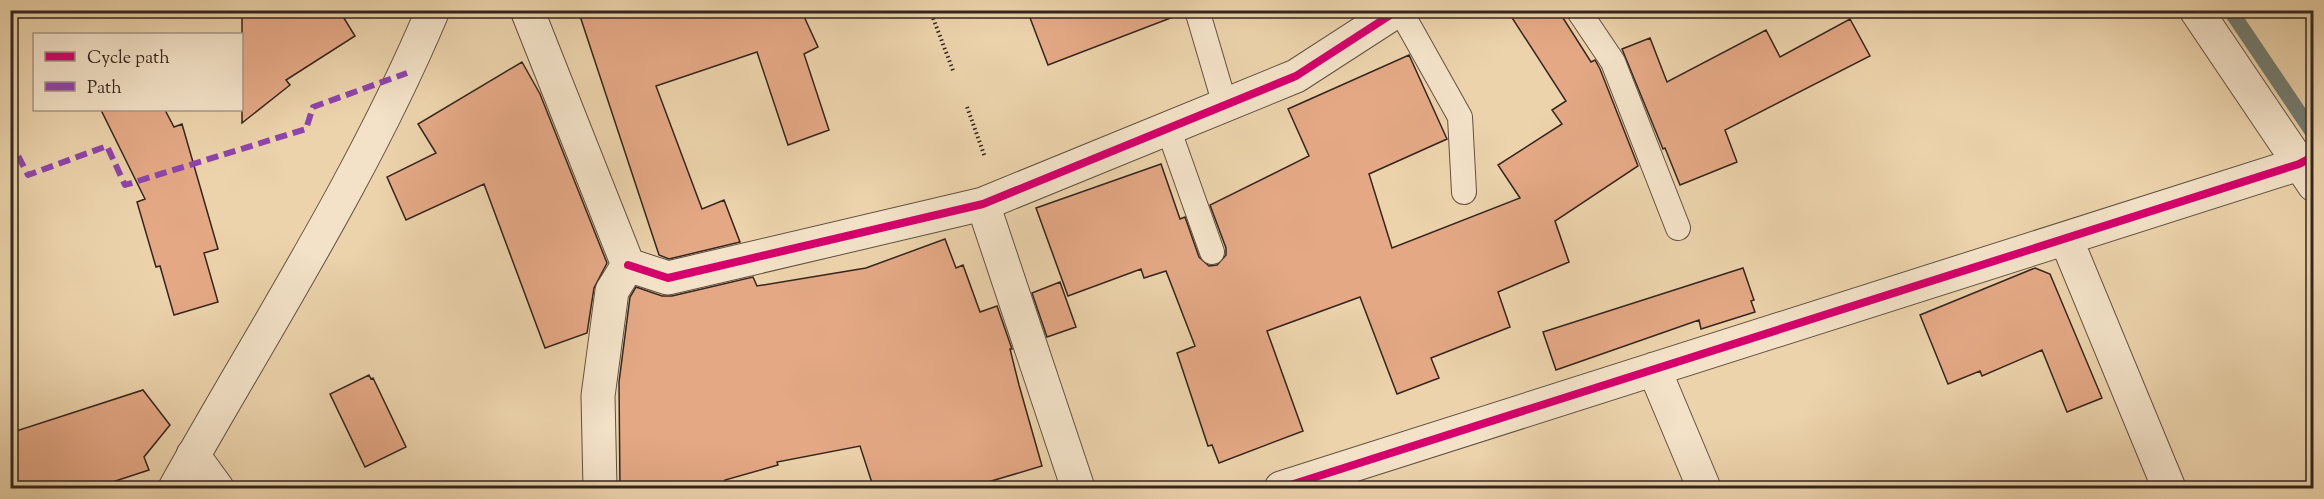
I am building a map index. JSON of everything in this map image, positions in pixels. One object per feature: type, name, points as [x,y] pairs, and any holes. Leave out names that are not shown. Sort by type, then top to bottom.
[{"type":"street","points":[[175,489],[407,73],[433,10]]},
{"type":"street","points":[[527,10],[628,265]]},
{"type":"street","points":[[628,265],[668,278],[992,200],[1296,76],[1399,10]]},
{"type":"street","points":[[1281,489],[2066,239],[2309,168],[2196,10]]},
{"type":"street","points":[[992,200],[1078,489]]},
{"type":"street","points":[[2066,239],[2169,489]]},
{"type":"street","points":[[600,489],[598,396],[612,291],[628,265]]},
{"type":"street","points":[[1654,369],[1704,489]]},
{"type":"street","points":[[193,455],[217,489]]},
{"type":"lane","points":[[1197,10],[1225,105]]},
{"type":"lane","points":[[1399,10],[1460,117],[1464,192]]},
{"type":"lane","points":[[1578,10],[1613,62],[1678,228]]},
{"type":"lane","points":[[1168,128],[1212,252]]},
{"type":"path","points":[[930,10],[954,73]]},
{"type":"path","points":[[966,107],[992,200]]},
{"type":"building","points":[[242,10],[339,10],[355,36],[286,80],[290,85],[242,123]]},
{"type":"building","points":[[578,10],[801,10],[818,47],[804,54],[829,130],[788,145],[757,52],[656,86],[702,209],[724,200],[740,242],[669,259],[659,255]]},
{"type":"building","points":[[1027,10],[1180,10],[1181,14],[1048,65]]},
{"type":"building","points":[[1507,10],[1558,10],[1591,62],[1595,60],[1600,69],[1638,166],[1555,221],[1569,262],[1498,292],[1510,327],[1431,358],[1439,378],[1397,394],[1360,297],[1267,331],[1303,431],[1219,463],[1212,445],[1208,446],[1177,353],[1195,346],[1166,271],[1144,278],[1141,269],[1068,296],[1036,208],[1161,164],[1180,219],[1185,217],[1199,257],[1209,266],[1217,265],[1226,255],[1226,248],[1210,205],[1309,156],[1288,109],[1409,55],[1447,139],[1369,174],[1392,248],[1520,198],[1498,165],[1562,124],[1552,110],[1566,101]]},
{"type":"building","points":[[1850,19],[1870,56],[1725,130],[1737,162],[1680,185],[1622,49],[1650,38],[1667,82],[1766,30],[1780,57]]},
{"type":"building","points":[[522,62],[540,94],[607,263],[594,288],[587,333],[545,348],[484,184],[406,220],[387,177],[436,153],[418,124]]},
{"type":"building","points":[[101,111],[166,111],[174,127],[182,124],[218,249],[204,253],[218,302],[174,315],[160,266],[156,267],[137,202],[145,199]]},
{"type":"building","points":[[945,239],[956,268],[963,265],[980,312],[997,306],[1012,349],[1010,349],[1019,385],[1042,466],[988,482],[949,489],[874,489],[860,446],[777,462],[778,465],[725,480],[725,489],[620,489],[619,382],[630,297],[636,287],[662,296],[672,296],[753,277],[757,286],[866,268]]},
{"type":"building","points":[[1743,268],[1754,300],[1751,301],[1755,312],[1701,329],[1699,320],[1556,370],[1543,332]]},
{"type":"building","points":[[2035,268],[2050,274],[2102,398],[2067,412],[2042,350],[1982,376],[1980,371],[1948,384],[1920,315]]},
{"type":"building","points":[[1060,282],[1076,327],[1047,337],[1032,293]]},
{"type":"building","points":[[369,375],[371,379],[373,378],[406,447],[365,467],[330,394]]},
{"type":"building","points":[[143,390],[170,425],[144,457],[149,470],[91,489],[10,489],[10,433]]},
{"type":"waterway","points":[[2230,10],[2313,133]]},
{"type":"marked path","points":[[10,140],[28,175],[107,146],[125,185],[306,129],[313,107],[407,73]]},
{"type":"cycle path","points":[[628,265],[668,278],[983,204],[1296,76],[1398,10]]},
{"type":"cycle path","points":[[1281,488],[2299,164],[2314,156]]}]
